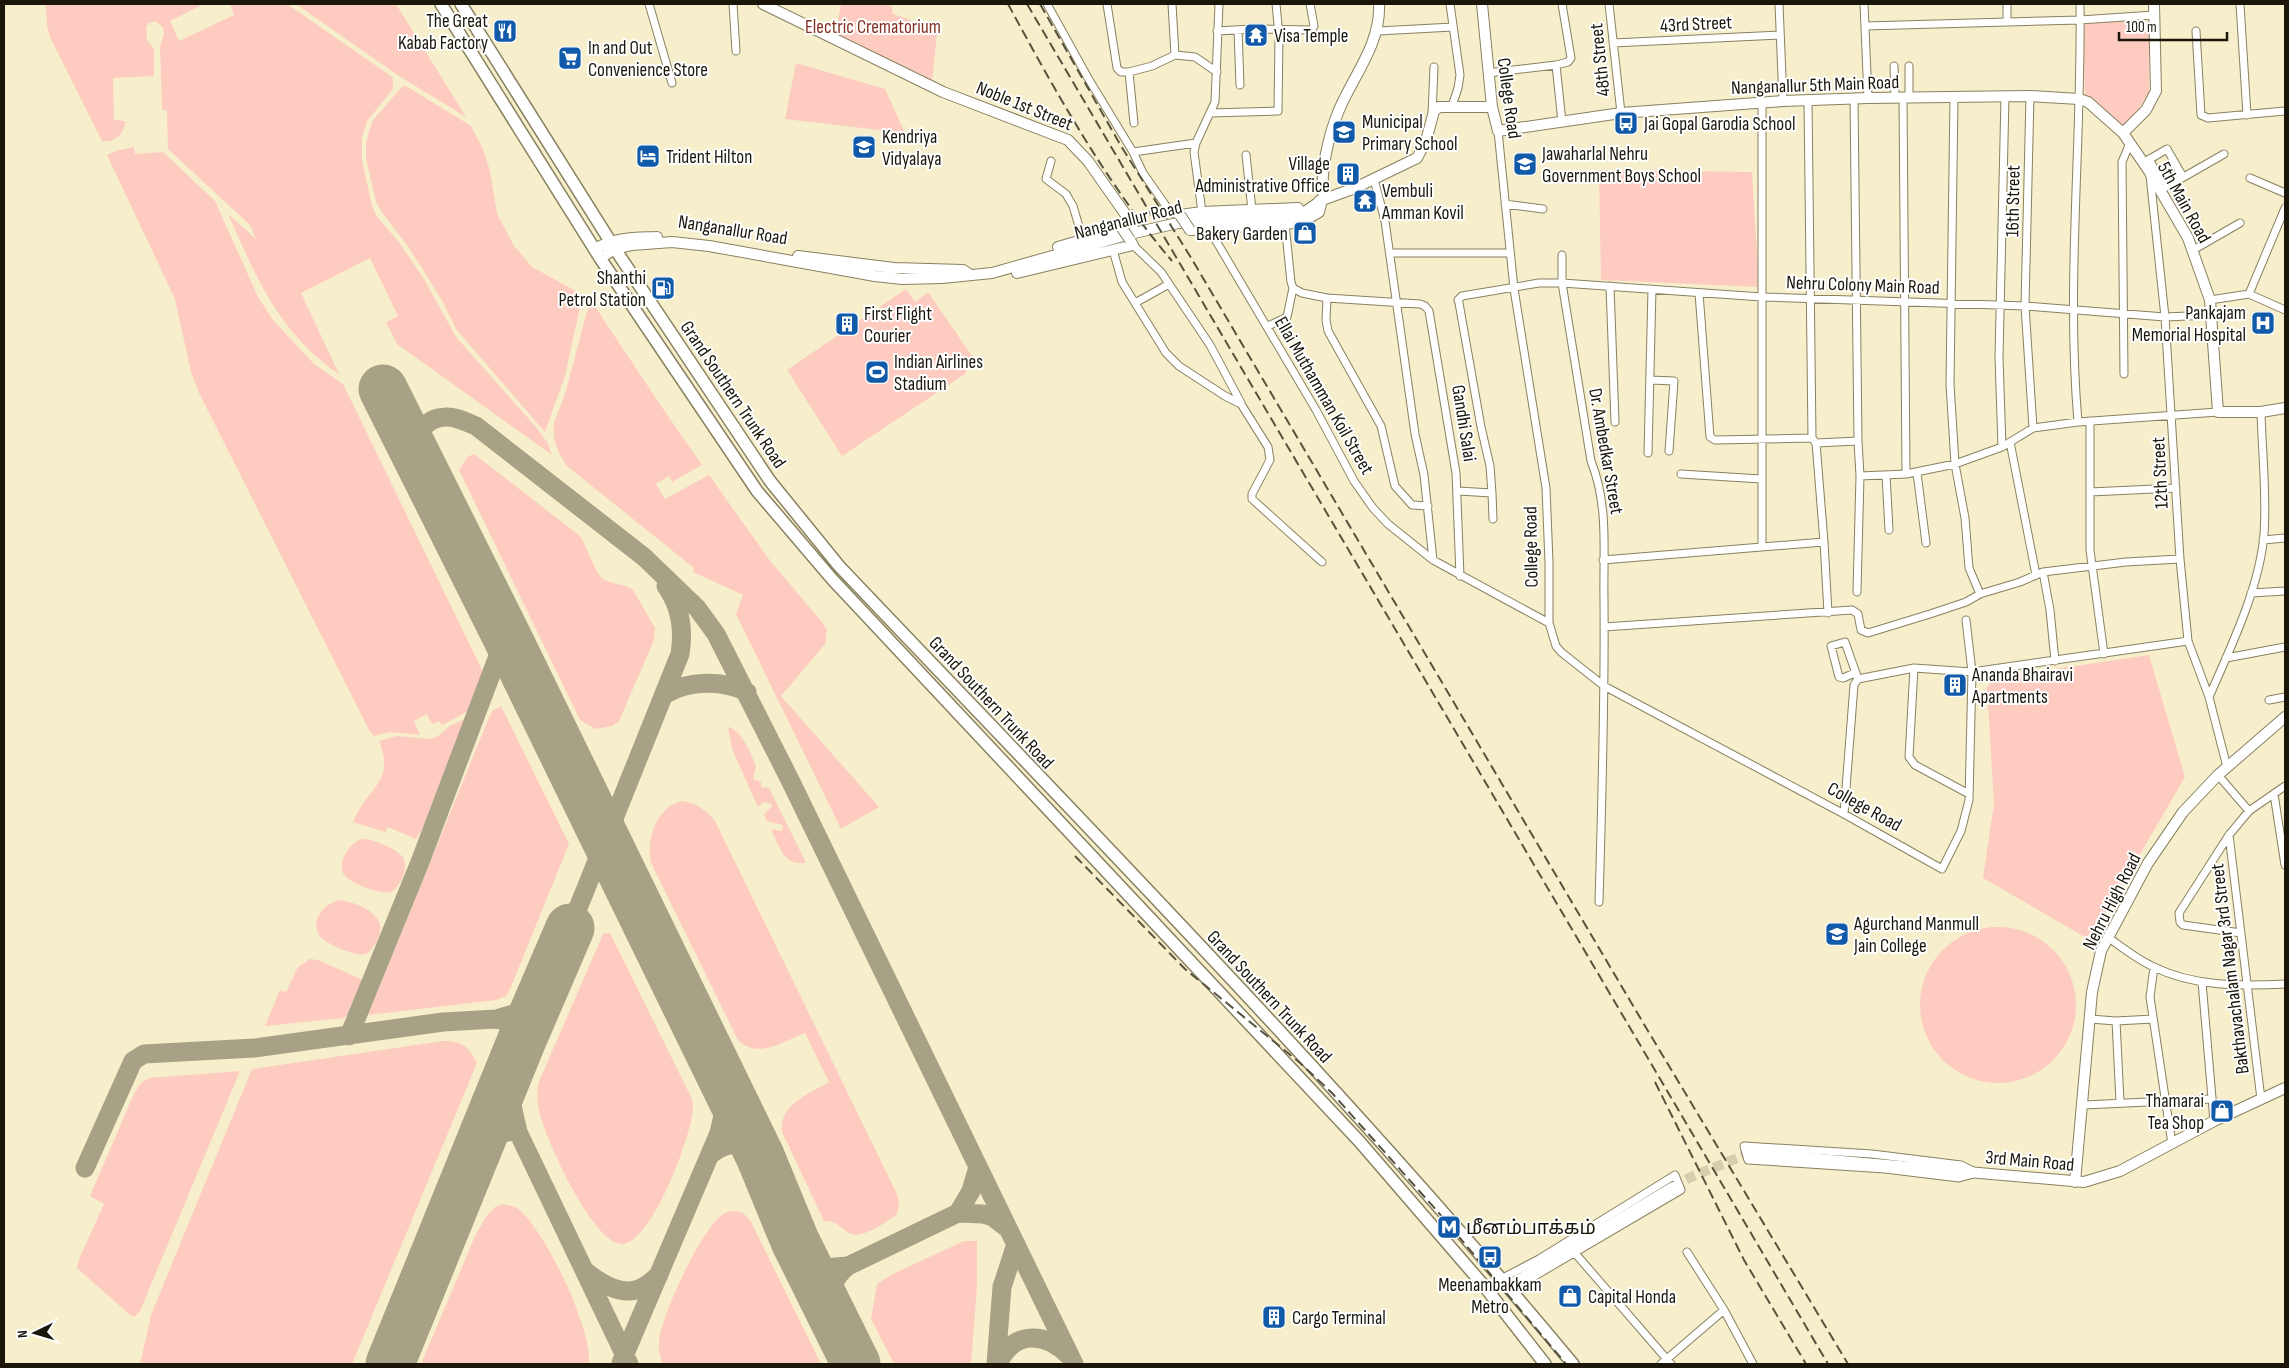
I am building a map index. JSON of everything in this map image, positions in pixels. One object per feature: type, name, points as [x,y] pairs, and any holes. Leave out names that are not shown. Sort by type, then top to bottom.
[{"type":"main road","name":"Grand Southern Trunk Road","points":[[441,4],[598,254],[757,491],[832,579],[1359,1141],[1485,1287],[1545,1364]]},
{"type":"main road","name":"Grand Southern Trunk Road","points":[[461,4],[613,244],[770,481],[839,566],[1313,1066],[1507,1285],[1573,1364]]},
{"type":"street","points":[[649,4],[672,82]]},
{"type":"street","points":[[733,4],[736,52]]},
{"type":"street","name":"Noble 1st Street","points":[[764,4],[943,92],[1068,140],[1084,156],[1133,225],[1122,228]]},
{"type":"street","points":[[1047,4],[1088,78],[1133,152],[1143,173],[1166,208],[1171,213],[1180,215],[1202,212],[1292,209],[1323,200],[1374,179],[1417,158],[1426,141],[1433,113],[1434,67]]},
{"type":"street","points":[[1107,4],[1117,68],[1121,72],[1129,72],[1152,66],[1175,56],[1195,57],[1217,72]]},
{"type":"street","points":[[1172,4],[1175,56]]},
{"type":"street","points":[[1202,212],[1195,159],[1196,143],[1215,102],[1219,4]]},
{"type":"street","points":[[1210,113],[1278,111],[1280,70],[1276,4]]},
{"type":"street","points":[[1217,31],[1312,30],[1314,26],[1310,4]]},
{"type":"street","points":[[1180,215],[1190,230],[1285,224],[1302,221],[1319,212],[1323,200],[1322,175],[1335,123],[1378,31],[1379,4]]},
{"type":"street","points":[[1450,4],[1460,79],[1452,106]]},
{"type":"street","name":"College Road","points":[[1482,4],[1492,107],[1498,131],[1509,253],[1546,488],[1549,623],[1556,646],[1560,652],[1604,686],[1844,814],[1942,870],[1961,831],[1969,794]]},
{"type":"street","points":[[1488,73],[1568,62],[1571,58],[1562,4]]},
{"type":"street","name":"48th Street","points":[[1609,4],[1621,113]]},
{"type":"street","points":[[1779,4],[1783,101]]},
{"type":"street","points":[[1864,4],[1868,98]]},
{"type":"street","points":[[2007,4],[2007,22]]},
{"type":"street","points":[[2078,422],[2075,384],[2074,310],[2075,173],[2079,99],[2080,4]]},
{"type":"street","points":[[2123,133],[2146,110],[2156,91],[2154,4]]},
{"type":"street","points":[[2240,4],[2247,115]]},
{"type":"street","points":[[1865,26],[2080,20],[2154,15]]},
{"type":"street","points":[[1378,31],[1452,27]]},
{"type":"street","points":[[1238,30],[1240,85]]},
{"type":"street","points":[[2196,31],[2201,115],[2208,118],[2285,111]]},
{"type":"street","name":"43rd Street","points":[[1613,43],[1780,35]]},
{"type":"street","points":[[1556,64],[1562,122]]},
{"type":"street","points":[[1894,66],[1902,95]]},
{"type":"street","points":[[1906,474],[1902,95],[1909,66]]},
{"type":"street","points":[[1129,72],[1134,123]]},
{"type":"street","name":"Nanganallur 5th Main Road","points":[[1498,131],[1621,113],[1783,101],[1854,99],[1902,95],[1954,98],[2030,96],[2079,99],[2088,102],[2123,133]]},
{"type":"street","name":"16th Street","points":[[2030,96],[2026,306],[2033,428]]},
{"type":"street","points":[[2002,447],[2000,306],[2005,97]]},
{"type":"street","points":[[1954,98],[1950,384],[1955,464],[1964,511],[1969,568],[1980,594]]},
{"type":"street","points":[[1854,99],[1855,300],[1860,476],[1857,592]]},
{"type":"street","points":[[1808,100],[1809,298],[1814,440],[1824,542],[1828,612]]},
{"type":"street","points":[[1762,103],[1762,547]]},
{"type":"street","points":[[1433,113],[1439,107],[1492,107]]},
{"type":"street","name":"5th Main Road","points":[[2123,133],[2147,165],[2193,250],[2210,300],[2218,412]]},
{"type":"street","points":[[1133,152],[1196,143]]},
{"type":"street","points":[[2124,374],[2122,162],[2130,143]]},
{"type":"street","points":[[2182,175],[2167,150],[2147,165],[2161,181],[2165,181],[2182,175],[2224,154]]},
{"type":"street","points":[[1246,155],[1252,210]]},
{"type":"street","points":[[1051,161],[1046,179],[1066,194],[1074,206],[1083,240]]},
{"type":"street","name":"12th Street","points":[[2147,165],[2165,317],[2180,559],[2188,641],[2209,698],[2227,767]]},
{"type":"street","points":[[2161,190],[2182,175]]},
{"type":"street","points":[[2250,178],[2285,193]]},
{"type":"street","points":[[1374,179],[1381,201],[1390,254],[1412,415],[1424,475],[1433,560]]},
{"type":"street","name":"Nanganallur Road","points":[[613,244],[681,236],[757,254],[902,279],[942,278],[992,273],[1134,233],[1178,223],[1296,215],[1323,200]]},
{"type":"street","points":[[1505,204],[1543,209]]},
{"type":"street","points":[[2249,294],[2285,208]]},
{"type":"street","points":[[2193,250],[2240,223]]},
{"type":"street","points":[[1268,326],[1287,317],[1293,288],[1285,224]]},
{"type":"street","points":[[1131,243],[1113,250],[998,277],[992,273],[998,265],[1122,228],[1131,243],[1161,272],[1210,345],[1241,404],[1268,447],[1271,456],[1252,494],[1252,499],[1322,562]]},
{"type":"street","name":"Ellai Muthamman Koil Street","points":[[1209,229],[1268,326],[1354,481],[1368,502],[1388,524],[1433,560],[1549,623]]},
{"type":"street","points":[[598,254],[613,244]]},
{"type":"street","points":[[1113,250],[1122,282],[1173,361],[1209,386],[1241,404]]},
{"type":"street","points":[[1390,254],[1509,253]]},
{"type":"street","name":"Dr. Ambedkar Street","points":[[1562,255],[1562,283],[1591,461],[1600,482],[1603,507],[1604,686],[1599,902]]},
{"type":"street","name":"Nehru Colony Main Road","points":[[1492,493],[1490,466],[1458,300],[1462,296],[1539,284],[1562,283],[1762,297],[2026,306],[2165,317],[2211,315]]},
{"type":"street","points":[[1134,303],[1169,284]]},
{"type":"street","points":[[1610,286],[1615,422]]},
{"type":"street","name":"Gandhi Salai","points":[[1293,288],[1302,293],[1328,298],[1420,304],[1429,311],[1458,491],[1460,576]]},
{"type":"street","points":[[1648,453],[1652,380],[1652,289]]},
{"type":"street","points":[[1699,292],[1710,437],[1715,440],[1858,441]]},
{"type":"street","points":[[2210,300],[2249,294],[2285,310]]},
{"type":"street","points":[[1328,298],[1326,320],[1328,331],[1381,426],[1396,486],[1412,505],[1428,506]]},
{"type":"street","points":[[1652,380],[1674,381],[1669,451]]},
{"type":"street","points":[[1860,476],[1917,473],[1955,464],[2002,447],[2033,428],[2090,421],[2218,412],[2261,412],[2285,408]]},
{"type":"street","points":[[2209,698],[2251,593],[2260,564],[2263,540],[2261,412]]},
{"type":"street","points":[[2090,421],[2092,567],[2104,654]]},
{"type":"street","points":[[2010,442],[2039,574],[2050,610],[2055,661]]},
{"type":"street","points":[[1917,473],[1926,543]]},
{"type":"street","points":[[1681,474],[1761,479]]},
{"type":"street","points":[[1886,475],[1890,530]]},
{"type":"street","points":[[2090,492],[2176,488]]},
{"type":"street","points":[[1458,491],[1492,493],[1493,519]]},
{"type":"street","points":[[2263,540],[2285,538]]},
{"type":"street","points":[[1603,560],[1824,542]]},
{"type":"street","points":[[1604,627],[1852,610],[1856,612],[1861,630],[1868,633],[1966,602],[1980,594],[2039,574],[2180,559]]},
{"type":"street","points":[[2251,593],[2285,591]]},
{"type":"street","points":[[1914,668],[1909,752],[1911,761],[1969,794],[1972,672],[1966,620]]},
{"type":"street","points":[[1844,814],[1856,676],[1845,642],[1831,646],[1839,677],[1843,678],[1856,676],[1914,668],[1972,672],[2188,641]]},
{"type":"street","points":[[2226,658],[2285,647]]},
{"type":"street","points":[[2268,700],[2285,697]]},
{"type":"street","name":"Nehru High Road","points":[[2075,1182],[2084,1105],[2090,1019],[2096,971],[2101,951],[2148,864],[2183,812],[2218,775],[2285,717]]},
{"type":"street","points":[[2218,775],[2249,812]]},
{"type":"street","points":[[2241,933],[2183,925],[2178,917],[2182,907],[2229,835],[2249,812],[2285,786]]},
{"type":"street","points":[[2274,794],[2285,865]]},
{"type":"street","name":"Bakthavachalam Nagar 3rd Street","points":[[2229,835],[2261,1099]]},
{"type":"street","points":[[2109,938],[2154,968],[2202,982],[2247,986],[2285,984]]},
{"type":"street","points":[[2154,968],[2150,988],[2153,1020],[2172,1144]]},
{"type":"street","points":[[2202,982],[2214,1121]]},
{"type":"street","points":[[2090,1019],[2116,1021],[2153,1020]]},
{"type":"street","points":[[2116,1021],[2120,1102]]},
{"type":"street","name":"3rd Main Road","points":[[1750,1153],[2075,1182],[2100,1178],[2120,1171],[2214,1121],[2285,1088]]},
{"type":"street","points":[[2084,1105],[2212,1099]]},
{"type":"street","points":[[1744,1146],[1889,1156],[1961,1165],[1977,1173],[1959,1178],[1885,1169],[1748,1160],[1744,1146]]},
{"type":"street","points":[[1675,1175],[1681,1190],[1574,1252],[1507,1285],[1539,1259],[1675,1175]]},
{"type":"street","points":[[1507,1285],[1673,1187]]},
{"type":"street","points":[[1574,1252],[1669,1362]]},
{"type":"street","points":[[1687,1252],[1724,1310],[1753,1364]]},
{"type":"street","points":[[1661,1364],[1669,1362],[1724,1310]]},
{"type":"green space","points":[[46,4],[204,4],[170,21],[179,41],[234,15],[230,4],[287,4],[393,78],[393,89],[367,121],[362,137],[362,160],[372,206],[377,217],[398,241],[424,279],[456,337],[536,427],[547,442],[552,455],[397,344],[386,322],[398,316],[370,258],[301,293],[339,374],[318,358],[300,341],[272,302],[249,260],[228,214],[256,239],[250,225],[168,149],[167,111],[162,109],[160,47],[164,34],[163,27],[155,21],[149,23],[146,27],[147,40],[154,49],[154,76],[113,78],[114,120],[125,121],[125,126],[121,134],[115,139],[102,141],[50,37],[47,25]]},
{"type":"green space","points":[[296,4],[396,4],[466,117],[396,74]]},
{"type":"green space","name":"Electric Crematorium","points":[[841,4],[891,4],[893,14],[911,20],[910,28],[937,34],[932,82],[836,33]]},
{"type":"green space","points":[[2083,22],[2149,22],[2149,94],[2122,131],[2085,97]]},
{"type":"green space","points":[[796,63],[885,89],[905,133],[785,119]]},
{"type":"green space","points":[[403,86],[406,86],[471,126],[483,149],[490,171],[497,214],[514,246],[532,267],[574,290],[582,298],[565,376],[545,432],[456,329],[443,302],[425,273],[376,202],[366,158],[366,144],[369,131],[373,120]]},
{"type":"green space","points":[[134,147],[135,154],[163,152],[215,201],[258,297],[273,320],[314,364],[343,384],[484,674],[481,688],[472,709],[442,725],[439,721],[432,724],[427,714],[414,721],[420,735],[390,732],[374,736],[369,730],[199,393],[191,372],[175,299],[107,155]]},
{"type":"green space","points":[[1599,170],[1752,172],[1759,287],[1601,280]]},
{"type":"green space","name":"Indian Airlines Stadium","points":[[906,289],[915,302],[928,292],[972,356],[965,374],[842,456],[787,370]]},
{"type":"green space","points":[[592,305],[596,308],[702,465],[672,482],[669,476],[656,484],[665,499],[709,475],[771,562],[827,630],[825,644],[781,696],[879,807],[841,829],[736,614],[743,595],[693,572],[694,568],[567,466],[558,451],[554,435],[554,423],[565,394],[588,308]]},
{"type":"green space","points":[[474,454],[580,536],[600,576],[607,581],[633,590],[655,628],[654,640],[619,721],[612,726],[596,729],[580,720],[459,470],[467,457]]},
{"type":"green space","points":[[2149,655],[2185,777],[2090,940],[1983,878],[1994,803],[1987,687],[1995,678]]},
{"type":"green space","points":[[501,706],[569,844],[510,989],[506,996],[496,1000],[368,1015],[488,720],[492,711]]},
{"type":"green space","points":[[471,716],[426,823],[416,839],[388,827],[385,832],[353,822],[365,800],[382,776],[384,766],[379,741],[397,736],[431,739],[450,726]]},
{"type":"green space","points":[[728,727],[733,729],[745,743],[756,765],[753,779],[761,782],[761,787],[769,788],[806,863],[792,861],[783,854],[771,829],[782,831],[783,825],[767,821],[764,815],[773,805],[764,802],[758,807],[732,749]]},
{"type":"green space","points":[[682,801],[692,803],[715,821],[897,1194],[899,1204],[897,1214],[868,1232],[856,1235],[851,1234],[836,1223],[824,1221],[782,1132],[782,1122],[790,1107],[829,1082],[805,1033],[780,1044],[762,1049],[746,1046],[738,1040],[651,863],[650,844],[659,817],[673,804]]},
{"type":"green space","points":[[363,839],[372,840],[389,847],[403,857],[405,862],[404,873],[401,881],[393,891],[380,892],[366,888],[344,875],[342,870],[343,858],[354,844]]},
{"type":"green space","points":[[340,900],[356,904],[370,911],[379,923],[378,938],[366,954],[355,954],[341,949],[322,939],[319,935],[316,923],[320,913],[329,904]]},
{"type":"green space","points":[[1990,927],[2006,927],[2021,930],[2035,936],[2048,944],[2059,955],[2073,982],[2076,1005],[2075,1020],[2067,1042],[2059,1055],[2048,1066],[2021,1080],[2006,1083],[1990,1083],[1975,1080],[1961,1074],[1948,1066],[1937,1055],[1923,1028],[1920,1013],[1920,997],[1923,982],[1929,968],[1937,955],[1948,944],[1975,930]]},
{"type":"green space","points":[[610,933],[691,1097],[693,1105],[686,1140],[657,1208],[645,1227],[633,1240],[621,1244],[609,1239],[597,1226],[571,1187],[550,1143],[539,1111],[537,1098],[538,1084],[603,934]]},
{"type":"green space","points":[[310,959],[318,960],[363,980],[350,1012],[344,1018],[265,1026],[280,990],[286,992],[298,967]]},
{"type":"green space","points":[[443,1041],[460,1043],[471,1052],[477,1063],[352,1364],[140,1364],[151,1315],[252,1069]]},
{"type":"green space","points":[[240,1071],[140,1311],[134,1317],[77,1268],[79,1259],[104,1204],[90,1196],[133,1096],[140,1084],[149,1078]]},
{"type":"green space","points":[[502,1204],[520,1210],[531,1222],[554,1260],[576,1306],[588,1348],[589,1364],[421,1364],[476,1234],[488,1214],[495,1207]]},
{"type":"green space","points":[[727,1212],[743,1213],[750,1220],[821,1364],[663,1364],[659,1347],[661,1330],[675,1292],[707,1232]]},
{"type":"green space","points":[[964,1241],[977,1241],[977,1287],[971,1364],[894,1364],[871,1319],[877,1284],[895,1273]]},
{"type":"taxiway","points":[[415,453],[416,440],[422,429],[438,418],[453,417],[476,426],[644,557],[697,608],[716,634],[790,780],[1074,1364]]},
{"type":"taxiway","points":[[570,928],[680,654],[682,636],[680,619],[675,602],[666,586]]},
{"type":"taxiway","points":[[349,1036],[420,862],[506,635]]},
{"type":"taxiway","points":[[666,694],[685,686],[706,683],[727,685],[747,692]]},
{"type":"taxiway","points":[[85,1168],[133,1061],[144,1054],[254,1048],[443,1022],[496,1019],[520,1012],[536,1003],[542,996]]},
{"type":"taxiway","points":[[496,1019],[512,1025],[518,1030],[522,1039]]},
{"type":"taxiway","points":[[511,1068],[509,1092],[518,1132],[629,1364]]},
{"type":"taxiway","points":[[621,1363],[719,1133],[724,1111],[724,1082]]},
{"type":"taxiway","points":[[478,1149],[500,1133],[518,1132]]},
{"type":"taxiway","points":[[711,1154],[724,1146],[736,1144],[760,1156]]},
{"type":"taxiway","points":[[958,1213],[971,1191],[978,1167]]},
{"type":"taxiway","points":[[828,1307],[834,1284],[839,1275],[848,1266],[958,1213],[983,1214],[993,1217],[1007,1228]]},
{"type":"taxiway","points":[[996,1364],[1002,1287],[1016,1244]]},
{"type":"taxiway","points":[[806,1262],[823,1268],[848,1266]]},
{"type":"taxiway","points":[[585,1271],[612,1288],[628,1291],[643,1287],[659,1275]]},
{"type":"taxiway","points":[[998,1364],[1004,1353],[1012,1345],[1020,1340],[1030,1338],[1049,1342],[1059,1347],[1068,1355]]},
{"type":"runway","points":[[383,389],[506,635],[760,1156],[795,1241],[856,1364]]},
{"type":"runway","points":[[390,1364],[521,1042],[570,928]]},
{"type":"tunnel","points":[[1673,1187],[1691,1177],[1750,1153]]},
{"type":"railway","points":[[1008,4],[1044,70],[1104,170],[1172,261]]},
{"type":"railway","points":[[1027,4],[1828,1364]]},
{"type":"railway","points":[[1040,4],[1121,146],[1190,256],[1648,1031],[1848,1364]]},
{"type":"railway","points":[[1075,856],[1185,969],[1299,1062],[1332,1093],[1438,1212],[1566,1364]]},
{"type":"railway","points":[[1655,1082],[1744,1260],[1806,1364]]},
{"type":"place","name":"The Great Kabab Factory","points":[[505,31]]},
{"type":"place","name":"Visa Temple","points":[[1256,35]]},
{"type":"place","name":"In and Out Convenience Store","points":[[570,58]]},
{"type":"place","name":"Jai Gopal Garodia School","points":[[1626,123]]},
{"type":"place","name":"Municipal Primary School","points":[[1344,132]]},
{"type":"place","name":"Kendriya Vidyalaya","points":[[864,147]]},
{"type":"place","name":"Trident Hilton","points":[[648,156]]},
{"type":"place","name":"Jawaharlal Nehru Government Boys School","points":[[1525,164]]},
{"type":"place","name":"Village Administrative Office","points":[[1348,174]]},
{"type":"place","name":"Vembuli Amman Kovil","points":[[1365,201]]},
{"type":"place","name":"Bakery Garden","points":[[1305,233]]},
{"type":"place","name":"Shanthi Petrol Station","points":[[663,288]]},
{"type":"place","name":"Pankajam Memorial Hospital","points":[[2263,323]]},
{"type":"place","name":"First Flight Courier","points":[[847,324]]},
{"type":"place","name":"Indian Airlines Stadium","points":[[877,372]]},
{"type":"place","name":"Ananda Bhairavi Apartments","points":[[1955,685]]},
{"type":"place","name":"Agurchand Manmull Jain College","points":[[1837,934]]},
{"type":"place","name":"Thamarai Tea Shop","points":[[2222,1111]]},
{"type":"place","name":"மீனம்பாக்கம்","points":[[1449,1227]]},
{"type":"place","name":"Meenambakkam Metro","points":[[1490,1257]]},
{"type":"place","name":"Capital Honda","points":[[1570,1296]]},
{"type":"place","name":"Cargo Terminal","points":[[1274,1317]]}]
